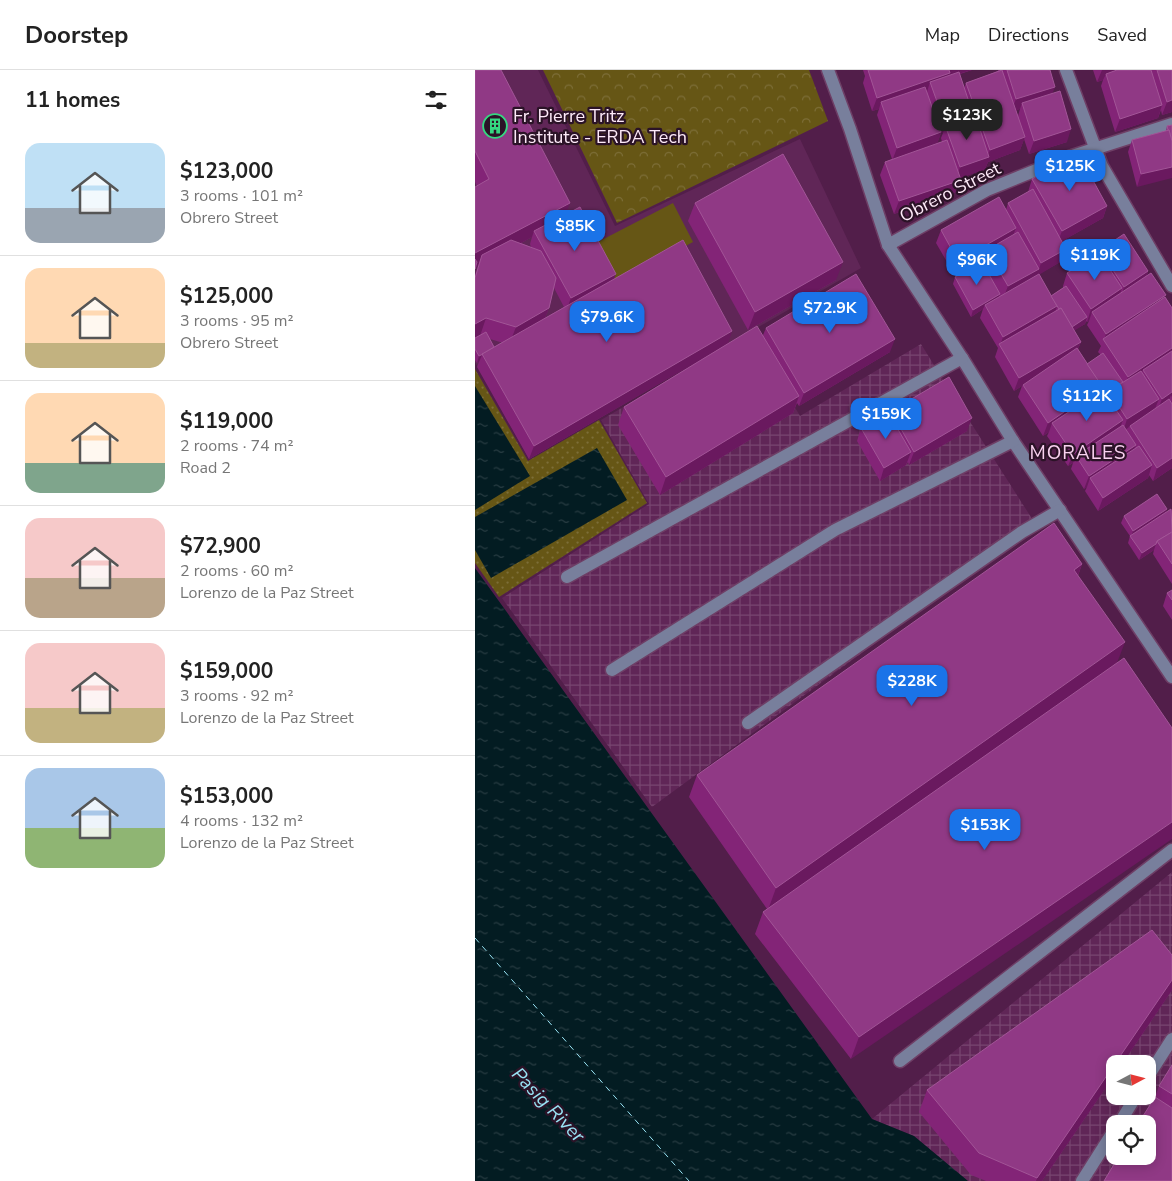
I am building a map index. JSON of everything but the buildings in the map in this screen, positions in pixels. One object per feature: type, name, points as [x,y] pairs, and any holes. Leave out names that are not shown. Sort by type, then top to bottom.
[{"type":"street","points":[[828,70],[850,129],[888,245],[962,358],[1013,441],[1172,677]]},
{"type":"street","points":[[1066,70],[1102,166],[1172,286]]},
{"type":"street","name":"Obrero Street","points":[[888,245],[987,190],[1094,148],[1172,124]]},
{"type":"street","points":[[567,577],[962,358]]},
{"type":"street","points":[[613,670],[835,530],[1013,441]]},
{"type":"street","points":[[748,723],[1022,532],[1060,510]]},
{"type":"street","points":[[900,1061],[1172,850]]},
{"type":"street","points":[[1156,1064],[1172,1039]]},
{"type":"street","points":[[1082,1181],[1106,1143]]},
{"type":"shaded area","points":[[475,70],[538,70],[615,226],[800,139],[861,268],[529,459],[475,362]]},
{"type":"shaded area","points":[[751,333],[800,416],[921,344],[1036,525],[652,807],[502,598],[649,504],[601,420]]},
{"type":"shaded area","points":[[1172,872],[1172,1181],[968,1181],[914,1136],[872,1119]]},
{"type":"green space","points":[[543,70],[809,70],[828,121],[617,223]]},
{"type":"green space","points":[[673,203],[693,242],[614,284],[594,244]]},
{"type":"green space","points":[[475,369],[528,461],[599,420],[647,503],[499,597],[475,563]]},
{"type":"water","points":[[475,386],[530,476],[475,510]]},
{"type":"water","points":[[597,448],[627,500],[491,578],[475,550],[475,517]]},
{"type":"water","name":"Pasig River","points":[[475,568],[872,1119],[914,1136],[968,1181],[475,1181]]},
{"type":"ferry route","points":[[475,938],[689,1181]]},
{"type":"place","name":"Fr. Pierre Tritz Institute - ERDA Tech","points":[[495,126]]},
{"type":"district","name":"MORALES","points":[[1078,453]]}]
